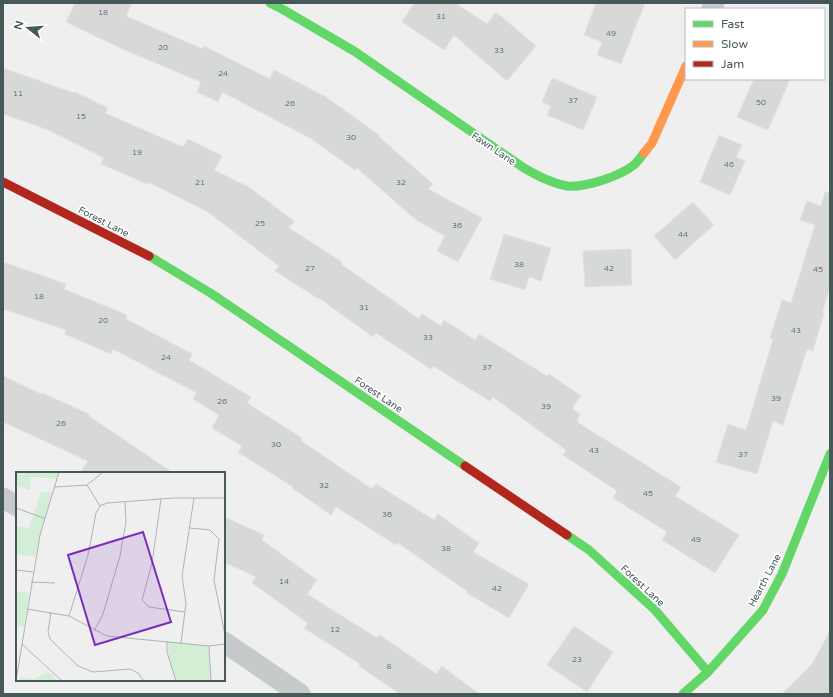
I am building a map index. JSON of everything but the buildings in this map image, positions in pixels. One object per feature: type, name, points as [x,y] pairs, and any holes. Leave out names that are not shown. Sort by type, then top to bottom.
[{"type":"street","name":"Fawn Lane","points":[[270,3],[354,52],[524,168],[548,181],[568,186],[586,185],[620,174],[635,164],[652,143],[685,68]]},
{"type":"street","name":"Forest Lane","points":[[3,182],[149,256],[212,294],[589,550],[655,610],[708,672]]},
{"type":"street","name":"Hearth Lane","points":[[683,694],[708,672],[763,610],[782,574],[830,454]]},
{"type":"street","points":[[3,498],[16,505]]},
{"type":"street","points":[[225,643],[300,694]]},
{"type":"traffic: fast","points":[[270,3],[354,51],[524,168],[550,181],[567,186],[592,183],[611,177],[628,169],[634,165],[644,153]]},
{"type":"traffic: fast","points":[[149,256],[212,294],[465,466]]},
{"type":"traffic: fast","points":[[683,694],[708,672],[763,610],[782,574],[830,454]]},
{"type":"traffic: fast","points":[[567,535],[589,550],[655,610],[708,672]]},
{"type":"traffic: slow","points":[[644,153],[652,143],[685,68]]},
{"type":"traffic: jam","points":[[3,182],[149,256]]},
{"type":"traffic: jam","points":[[465,466],[567,535]]}]
